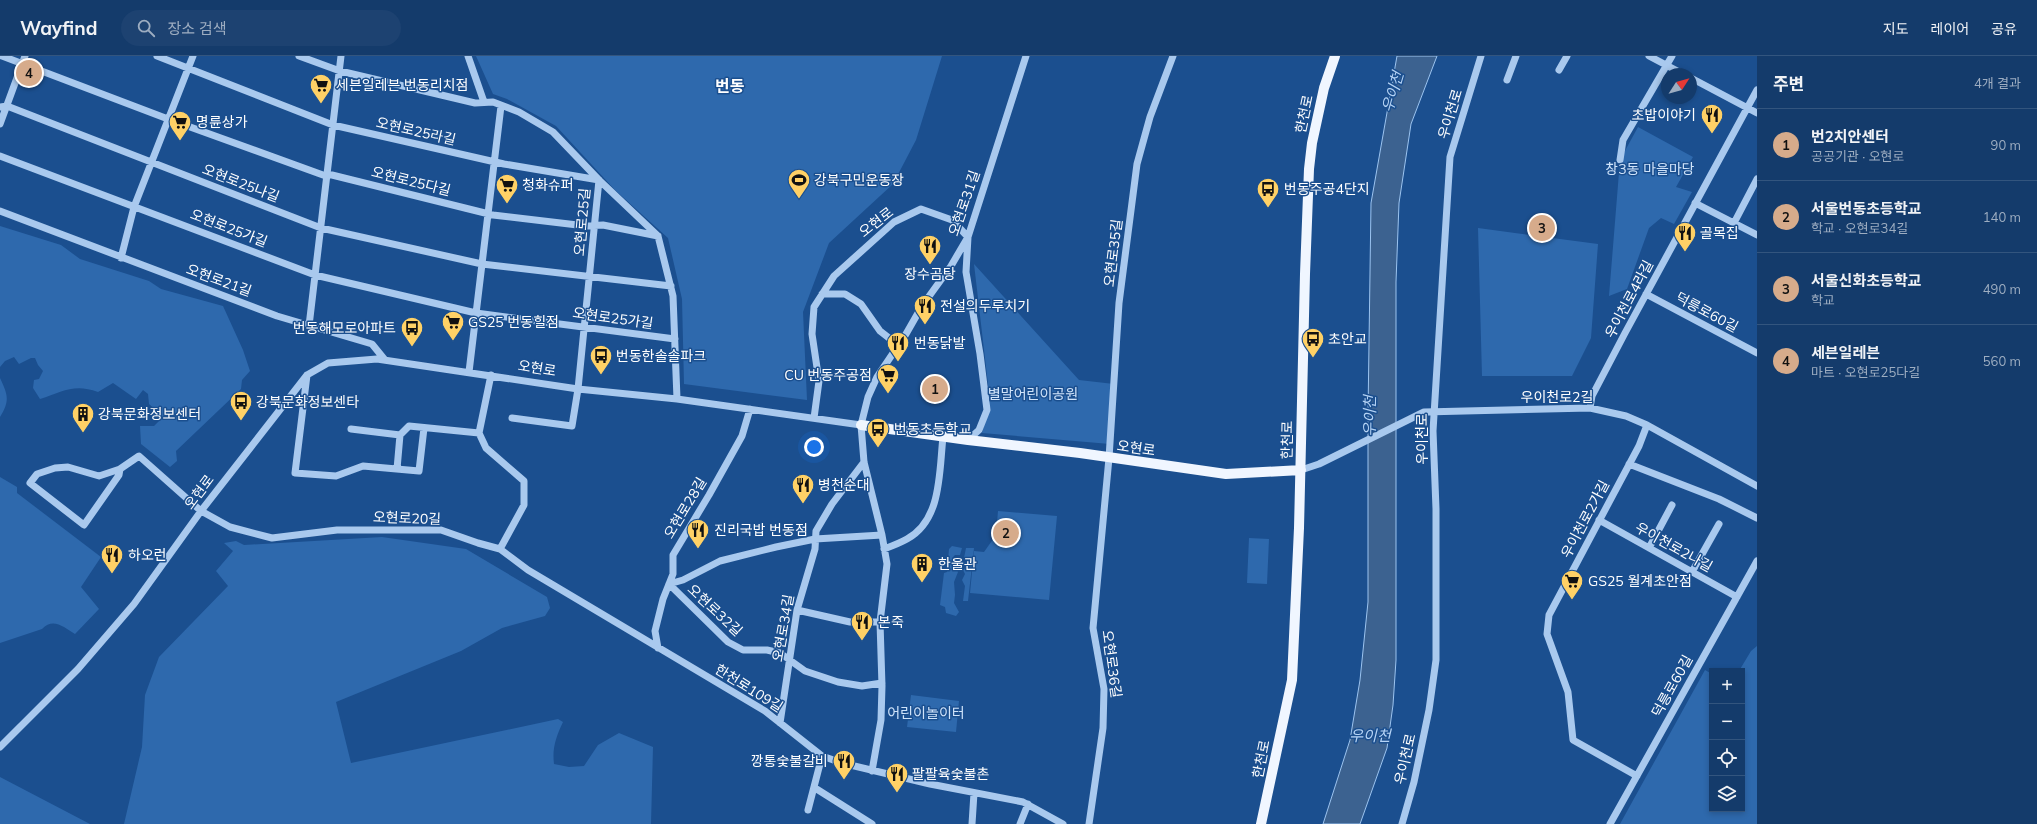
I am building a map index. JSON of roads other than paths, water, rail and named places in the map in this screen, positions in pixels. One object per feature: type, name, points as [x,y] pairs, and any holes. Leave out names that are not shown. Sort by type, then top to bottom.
[{"type":"main road","name":"한천로","points":[[1261,824],[1292,680],[1301,470],[1305,274],[1309,169],[1312,143],[1324,88],[1335,56]]},
{"type":"main road","name":"오현로","points":[[861,425],[943,437],[1080,453],[1226,474],[1301,470]]},
{"type":"street","name":"오현로25다길","points":[[2,56],[168,119],[323,175],[328,174],[488,214],[596,226],[658,236]]},
{"type":"street","points":[[0,124],[3,106],[25,56]]},
{"type":"street","name":"오현로25라길","points":[[157,56],[333,125],[494,162],[599,180]]},
{"type":"street","points":[[121,258],[134,207],[193,56]]},
{"type":"street","name":"오현로25길","points":[[299,56],[340,71],[475,103],[493,102],[519,112],[552,132],[599,180],[596,226],[578,388]]},
{"type":"street","points":[[309,326],[341,56]]},
{"type":"street","points":[[468,56],[484,102]]},
{"type":"street","name":"오현로31길","points":[[861,425],[868,397],[877,377],[968,237],[1026,56]]},
{"type":"street","name":"오현로35길","points":[[1109,458],[1119,303],[1137,164],[1150,117],[1173,56]]},
{"type":"street","name":"우이천로","points":[[1402,824],[1414,782],[1429,710],[1436,660],[1436,509],[1433,431],[1450,157],[1481,56]]},
{"type":"street","points":[[1507,80],[1516,56]]},
{"type":"street","points":[[1559,70],[1567,56]]},
{"type":"street","points":[[1649,56],[1672,68]]},
{"type":"street","points":[[1620,160],[1623,140],[1672,56]]},
{"type":"street","points":[[1697,81],[1757,113]]},
{"type":"street","name":"우이천로4라길","points":[[1590,408],[1592,396],[1757,90]]},
{"type":"street","name":"오현로25나길","points":[[3,106],[321,228],[482,264],[671,286]]},
{"type":"street","points":[[469,372],[502,106]]},
{"type":"street","name":"오현로25가길","points":[[0,156],[315,275],[476,313],[675,339]]},
{"type":"street","points":[[1734,223],[1757,179]]},
{"type":"street","points":[[599,180],[658,236],[673,296],[677,399]]},
{"type":"street","points":[[1696,203],[1757,235]]},
{"type":"street","name":"오현로","points":[[814,418],[819,381],[812,334],[814,307],[834,276],[894,222],[921,210],[952,220],[968,237]]},
{"type":"street","name":"오현로21길","points":[[0,211],[121,258],[309,326],[372,344],[385,360]]},
{"type":"street","points":[[968,237],[966,272],[980,354],[987,410],[979,430],[968,440]]},
{"type":"street","points":[[822,294],[844,294],[861,304],[880,331],[898,345]]},
{"type":"street","name":"덕릉로60길","points":[[1646,294],[1757,353]]},
{"type":"street","name":"오현로","points":[[0,747],[78,669],[134,604],[201,511],[307,375],[328,363],[376,358],[578,388],[677,399],[861,425]]},
{"type":"street","points":[[307,375],[295,473],[336,476],[363,466],[420,471],[424,428]]},
{"type":"street","points":[[491,375],[479,433],[486,448],[524,481],[524,505],[500,549]]},
{"type":"street","points":[[512,418],[572,426],[578,388]]},
{"type":"street","name":"우이천로2길","points":[[1301,470],[1319,464],[1424,412],[1590,408],[1626,416],[1647,425],[1757,486]]},
{"type":"street","name":"오현로28길","points":[[658,648],[655,631],[662,599],[673,574],[673,555],[742,436],[750,409]]},
{"type":"street","points":[[861,425],[864,462],[882,535],[887,564],[880,622],[882,684],[880,720],[872,771]]},
{"type":"street","name":"우이천로2가길","points":[[1637,776],[1573,740],[1568,692],[1547,634],[1549,615],[1629,464],[1647,425]]},
{"type":"street","points":[[397,469],[400,435],[409,426],[479,433]]},
{"type":"street","points":[[351,429],[400,435]]},
{"type":"street","points":[[884,549],[908,539],[925,524],[934,509],[943,437]]},
{"type":"street","name":"오현로20길","points":[[120,470],[139,456],[201,511],[230,527],[272,538],[337,530],[441,530],[500,549],[528,570],[658,648]]},
{"type":"street","name":"오현로36길","points":[[1089,824],[1096,788],[1104,717],[1104,688],[1093,628],[1109,458]]},
{"type":"street","name":"오현로34길","points":[[780,723],[797,610],[814,549],[816,531],[832,504],[864,462]]},
{"type":"street","points":[[1629,464],[1719,499],[1757,518]]},
{"type":"street","points":[[68,467],[99,476],[120,470],[119,475],[84,525],[30,483],[37,474],[45,470],[55,468],[68,467]]},
{"type":"street","points":[[1649,548],[1672,505]]},
{"type":"street","name":"우이천로2나길","points":[[1599,520],[1737,597]]},
{"type":"street","points":[[1692,572],[1719,524]]},
{"type":"street","points":[[669,584],[683,580],[720,561],[815,539],[882,535]]},
{"type":"street","name":"덕릉로60길","points":[[1610,824],[1757,561]]},
{"type":"street","name":"오현로32길","points":[[669,584],[728,642],[743,650],[767,650],[780,653],[790,659],[795,666],[838,682],[862,686],[882,684]]},
{"type":"street","points":[[797,610],[850,622],[880,622]]},
{"type":"street","name":"한천로109길","points":[[658,648],[765,711],[822,756],[872,771],[1028,804],[1063,824]]},
{"type":"street","points":[[808,810],[815,788],[822,756]]},
{"type":"street","points":[[815,788],[872,824]]},
{"type":"street","points":[[972,824],[974,793]]},
{"type":"street","points":[[1020,824],[1028,804]]},
{"type":"water","name":"우이천","points":[[1397,56],[1437,56],[1411,124],[1399,203],[1396,282],[1396,660],[1393,705],[1387,748],[1360,824],[1323,824],[1350,740],[1360,680],[1368,602],[1368,414],[1371,203]]},
{"type":"place","name":"세븐일레븐","points":[[29,73]]},
{"type":"place","name":"세븐일레븐 번동리치점","points":[[321,104]]},
{"type":"place","name":"초밥이야기","points":[[1712,134]]},
{"type":"place","name":"명륜상가","points":[[180,142]]},
{"type":"place","name":"강북구민운동장","points":[[799,200]]},
{"type":"place","name":"청화슈퍼","points":[[507,204]]},
{"type":"place","name":"번동주공4단지","points":[[1268,208]]},
{"type":"place","name":"서울신화초등학교","points":[[1542,228]]},
{"type":"place","name":"골목집","points":[[1685,252]]},
{"type":"place","name":"장수곰탕","points":[[930,266]]},
{"type":"place","name":"전설의두루치기","points":[[925,326]]},
{"type":"place","name":"GS25 번동힐점","points":[[453,342]]},
{"type":"place","name":"번동해모로아파트","points":[[412,348]]},
{"type":"place","name":"초안교","points":[[1313,358]]},
{"type":"place","name":"번동닭발","points":[[898,362]]},
{"type":"place","name":"번동한솔솔파크","points":[[601,376]]},
{"type":"place","name":"번2치안센터","points":[[935,389]]},
{"type":"place","name":"CU 번동주공점","points":[[888,394]]},
{"type":"place","name":"강북문화정보센타","points":[[241,422]]},
{"type":"place","name":"강북문화정보센터","points":[[83,434]]},
{"type":"place","name":"번동초등학교","points":[[878,448]]},
{"type":"place","name":"병천순대","points":[[803,504]]},
{"type":"place","name":"서울번동초등학교","points":[[1006,533]]},
{"type":"place","name":"진리국밥 번동점","points":[[698,550]]},
{"type":"place","name":"하오런","points":[[112,574]]},
{"type":"place","name":"한울관","points":[[922,584]]},
{"type":"place","name":"GS25 월계초안점","points":[[1572,600]]},
{"type":"place","name":"본죽","points":[[862,642]]},
{"type":"place","name":"깡통숯불갈비","points":[[844,780]]},
{"type":"place","name":"팔팔육숯불촌","points":[[897,794]]},
{"type":"district","name":"번동","points":[[730,86]]},
{"type":"park label","name":"창3동 마을마당","points":[[1650,169]]},
{"type":"park label","name":"별말어린이공원","points":[[1033,394]]},
{"type":"park label","name":"어린이놀이터","points":[[926,713]]}]
